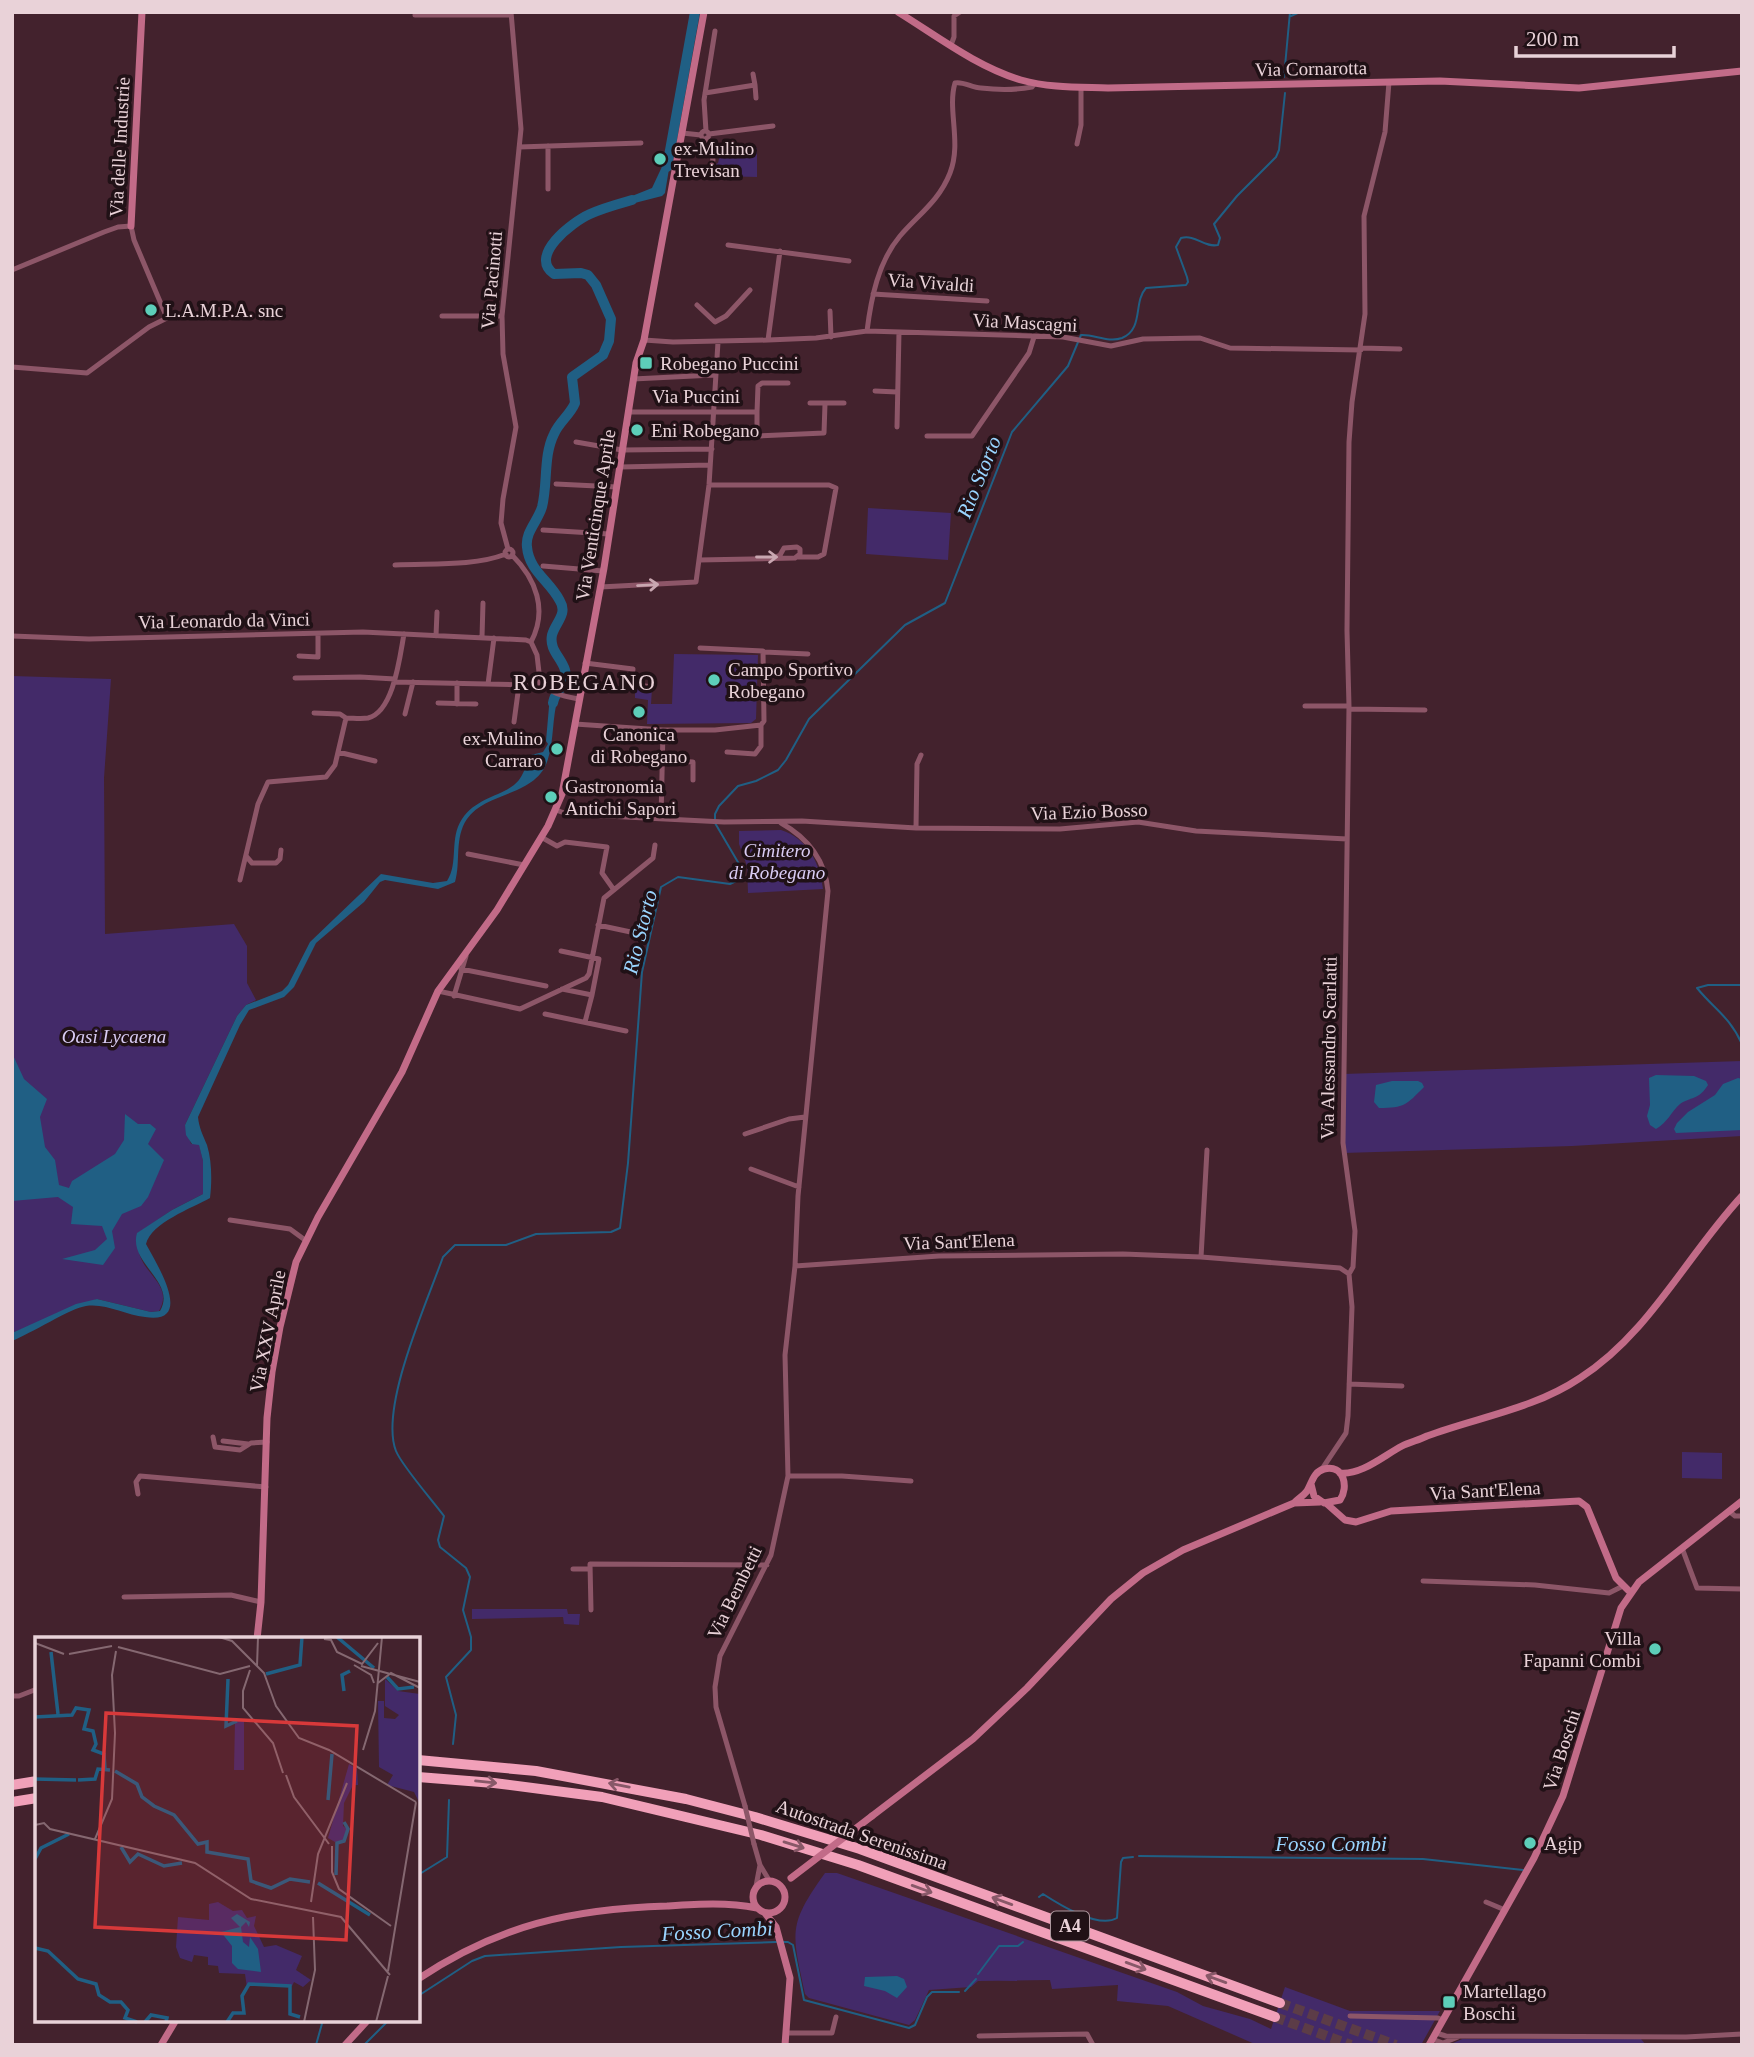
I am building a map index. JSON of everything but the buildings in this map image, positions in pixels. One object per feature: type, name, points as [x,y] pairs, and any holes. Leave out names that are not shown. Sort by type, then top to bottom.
[{"type":"highway","name":"Autostrada Serenissima","points":[[420,1760],[536,1771],[655,1792],[755,1817],[860,1849],[1280,2003]]},
{"type":"highway","name":"Autostrada Serenissima","points":[[420,1777],[506,1784],[602,1797],[761,1835],[858,1865],[1275,2017]]},
{"type":"highway","points":[[12,1785],[35,1782]]},
{"type":"highway","points":[[12,1801],[35,1798]]},
{"type":"main road","name":"Via delle Industrie","points":[[131,226],[142,12]]},
{"type":"main road","name":"Via Venticinque Aprile","points":[[438,991],[497,910],[556,810],[564,786],[604,571],[633,379],[643,340],[704,12]]},
{"type":"main road","name":"Via Cornarotta","points":[[898,12],[988,67],[1035,83],[1081,87],[1451,82],[1579,88],[1742,71]]},
{"type":"main road","name":"Via XXV Aprile","points":[[257,1637],[272,1372],[289,1284],[305,1240],[394,1087],[438,991]]},
{"type":"main road","points":[[420,1978],[492,1938],[549,1919],[624,1907],[732,1903],[745,1899],[764,1880],[791,1878],[973,1739],[1027,1688],[1111,1599],[1143,1573],[1183,1549],[1294,1503],[1304,1494],[1315,1474],[1322,1470],[1347,1474],[1404,1445],[1516,1408],[1554,1393],[1581,1378],[1636,1331],[1742,1196]]},
{"type":"main road","points":[[1340,1516],[1339,1500],[1345,1487],[1367,1466]]},
{"type":"main road","points":[[1338,1472],[1344,1479],[1345,1487]]},
{"type":"main road","points":[[1311,1484],[1312,1494],[1340,1516]]},
{"type":"main road","points":[[1294,1503],[1339,1500]]},
{"type":"main road","name":"Via Sant'Elena","points":[[1340,1516],[1356,1522],[1391,1511],[1579,1501],[1587,1507],[1616,1578],[1623,1586]]},
{"type":"main road","name":"Via Boschi","points":[[1433,2039],[1545,1837],[1579,1749],[1614,1625],[1630,1592],[1742,1501]]},
{"type":"main road","points":[[1623,1586],[1630,1592]]},
{"type":"main road","points":[[785,2045],[790,1978],[776,1927],[778,1910],[784,1903],[791,1878]]},
{"type":"main road","points":[[772,1881],[781,1885],[785,1892]]},
{"type":"main road","points":[[755,1889],[752,1901],[776,1927]]},
{"type":"main road","points":[[732,1903],[761,1910],[778,1910]]},
{"type":"main road","points":[[161,2045],[175,2022]]},
{"type":"main road","points":[[345,2045],[366,2022]]},
{"type":"street","points":[[951,45],[954,37],[953,14],[960,12]]},
{"type":"street","points":[[415,15],[511,14]]},
{"type":"street","name":"Via Pacinotti","points":[[511,14],[519,110],[519,148],[502,316],[503,354],[516,427],[501,523],[508,553],[519,563],[539,597],[535,634],[531,642],[537,655],[541,682]]},
{"type":"street","points":[[711,167],[713,160],[706,135],[705,93],[715,31]]},
{"type":"street","points":[[753,74],[756,98]]},
{"type":"street","name":"Via Alessandro Scarlatti","points":[[1322,1470],[1346,1433],[1349,1384],[1352,1296],[1349,1274],[1353,1267],[1356,1231],[1343,1143],[1349,707],[1349,442],[1365,314],[1364,216],[1385,132],[1389,82]]},
{"type":"street","name":"Via Vivaldi","points":[[867,331],[873,294],[890,252],[900,236],[936,200],[951,171],[956,153],[955,83],[979,88],[1018,90],[1032,87],[1035,83]]},
{"type":"street","points":[[705,93],[755,85]]},
{"type":"street","points":[[1077,144],[1081,125],[1081,87]]},
{"type":"street","points":[[682,133],[706,135],[773,126]]},
{"type":"street","points":[[519,148],[641,143]]},
{"type":"street","points":[[548,146],[548,189]]},
{"type":"street","points":[[12,270],[104,232],[131,226]]},
{"type":"street","name":"Via delle Industrie","points":[[12,367],[87,373],[149,327],[167,318],[132,235],[131,226]]},
{"type":"street","points":[[729,245],[849,261]]},
{"type":"street","points":[[768,340],[780,251]]},
{"type":"street","points":[[697,306],[715,322],[726,316],[750,290]]},
{"type":"street","name":"Via Vivaldi","points":[[873,294],[987,301]]},
{"type":"street","points":[[830,311],[831,337]]},
{"type":"street","points":[[442,316],[502,316]]},
{"type":"street","name":"Via Mascagni","points":[[643,340],[768,340],[831,337],[867,331],[1079,339],[1111,346],[1143,339],[1200,338],[1230,348],[1400,349]]},
{"type":"street","points":[[897,427],[900,332]]},
{"type":"street","points":[[926,436],[972,436],[1029,353],[1034,337]]},
{"type":"street","points":[[600,587],[695,582],[709,485],[718,342]]},
{"type":"street","points":[[633,379],[714,375]]},
{"type":"street","points":[[757,412],[758,386],[762,383],[788,383]]},
{"type":"street","points":[[875,391],[897,392]]},
{"type":"street","points":[[810,403],[844,404]]},
{"type":"street","name":"Via Puccini","points":[[628,412],[757,412],[757,436],[824,433],[825,404]]},
{"type":"street","points":[[576,442],[622,450],[712,449]]},
{"type":"street","points":[[620,467],[710,465]]},
{"type":"street","points":[[556,484],[617,487]]},
{"type":"street","points":[[699,560],[818,557],[824,554],[836,491],[834,486],[709,485]]},
{"type":"street","points":[[542,530],[610,534]]},
{"type":"street","points":[[776,557],[784,548],[797,547],[801,552],[798,556]]},
{"type":"street","points":[[395,565],[468,561],[494,558],[508,553]]},
{"type":"street","points":[[543,566],[604,571]]},
{"type":"street","points":[[482,638],[483,603]]},
{"type":"street","points":[[436,636],[437,612]]},
{"type":"street","points":[[299,656],[317,657],[318,634]]},
{"type":"street","points":[[314,713],[340,714],[346,718],[370,718],[383,709],[395,681],[404,634]]},
{"type":"street","name":"Via Leonardo da Vinci","points":[[12,636],[89,639],[404,634],[531,642]]},
{"type":"street","points":[[488,684],[494,638]]},
{"type":"street","points":[[700,648],[808,654]]},
{"type":"street","points":[[727,752],[755,754],[761,746],[761,725],[764,721],[764,652]]},
{"type":"street","points":[[585,663],[633,669],[632,684],[652,687]]},
{"type":"street","points":[[405,714],[410,682],[408,672]]},
{"type":"street","points":[[295,678],[360,677],[410,682],[519,685],[541,682],[556,694],[579,699]]},
{"type":"street","points":[[457,683],[457,704]]},
{"type":"street","points":[[514,722],[519,685]]},
{"type":"street","points":[[438,703],[476,704]]},
{"type":"street","points":[[1304,706],[1425,710]]},
{"type":"street","points":[[240,880],[258,804],[268,782],[326,777],[335,765],[346,718]]},
{"type":"street","points":[[575,724],[663,730],[715,730],[761,725]]},
{"type":"street","points":[[556,810],[567,814],[662,819],[663,730]]},
{"type":"street","points":[[338,751],[375,761]]},
{"type":"street","points":[[916,828],[917,764],[921,755]]},
{"type":"street","points":[[662,760],[693,762],[693,780]]},
{"type":"street","name":"Via Ezio Bosso","points":[[662,819],[710,822],[802,821],[916,828],[1037,830],[1138,822],[1196,831],[1347,839]]},
{"type":"street","points":[[781,823],[794,830],[817,853],[826,875],[828,891],[805,1117],[795,1266]]},
{"type":"street","points":[[541,837],[557,846],[565,842],[607,847],[602,873],[614,890]]},
{"type":"street","points":[[438,991],[520,1009],[586,978],[604,898],[653,858],[655,845]]},
{"type":"street","points":[[246,856],[252,863],[276,863],[280,859],[281,850]]},
{"type":"street","points":[[468,854],[524,865]]},
{"type":"street","points":[[598,925],[640,934]]},
{"type":"street","points":[[454,996],[468,949]]},
{"type":"street","points":[[561,951],[599,959],[586,1022]]},
{"type":"street","points":[[461,969],[547,986]]},
{"type":"street","points":[[561,989],[592,995]]},
{"type":"street","points":[[545,1014],[626,1031]]},
{"type":"street","points":[[745,1134],[789,1119],[805,1117]]},
{"type":"street","points":[[1201,1257],[1207,1150]]},
{"type":"street","points":[[751,1169],[799,1187]]},
{"type":"street","points":[[230,1220],[290,1229],[305,1240]]},
{"type":"street","name":"Via Sant'Elena","points":[[795,1266],[939,1256],[1123,1254],[1340,1268],[1349,1274]]},
{"type":"street","name":"Via Bembetti","points":[[760,1865],[716,1707],[715,1686],[720,1656],[767,1565],[775,1543],[788,1476],[785,1354],[795,1266]]},
{"type":"street","points":[[1349,1384],[1402,1386]]},
{"type":"street","points":[[214,1437],[215,1447],[240,1450],[248,1444]]},
{"type":"street","points":[[223,1441],[248,1444],[267,1441]]},
{"type":"street","points":[[1333,1453],[1331,1463],[1338,1472]]},
{"type":"street","points":[[138,1494],[136,1482],[140,1476],[266,1487]]},
{"type":"street","points":[[788,1476],[842,1476],[911,1481]]},
{"type":"street","points":[[1729,1511],[1735,1516],[1742,1516]]},
{"type":"street","points":[[1682,1548],[1697,1588],[1742,1590]]},
{"type":"street","points":[[591,1610],[590,1564],[767,1565]]},
{"type":"street","points":[[573,1569],[590,1569]]},
{"type":"street","points":[[1423,1581],[1535,1585],[1609,1592],[1623,1586]]},
{"type":"street","points":[[124,1597],[231,1595],[261,1602]]},
{"type":"street","points":[[12,1696],[35,1690]]},
{"type":"street","points":[[760,1865],[772,1881]]},
{"type":"street","points":[[755,1889],[760,1865]]},
{"type":"street","points":[[1486,1902],[1505,1910]]},
{"type":"street","points":[[1350,2016],[1443,2020]]},
{"type":"street","points":[[786,2033],[832,2033],[836,2017]]},
{"type":"street","points":[[979,2036],[1087,2034],[1093,2045]]},
{"type":"street","points":[[1433,2039],[1442,2036],[1699,2037],[1742,2034]]},
{"type":"green space","points":[[757,148],[757,177],[718,176],[715,173],[713,166],[719,159],[714,151]]},
{"type":"green space","points":[[868,508],[951,513],[948,560],[866,554]]},
{"type":"green space","points":[[674,654],[758,655],[756,719],[751,723],[647,724],[648,700],[635,698],[635,688],[652,689],[651,704],[672,704]]},
{"type":"green space","name":"Oasi Lycaena","points":[[12,676],[111,679],[104,778],[105,934],[234,924],[247,946],[247,983],[256,1000],[246,1005],[237,1016],[185,1125],[191,1144],[199,1144],[203,1161],[203,1194],[172,1210],[138,1233],[140,1256],[163,1295],[159,1311],[151,1312],[97,1299],[12,1333]]},
{"type":"green space","name":"Cimitero di Robegano","points":[[781,830],[798,839],[811,853],[819,870],[823,889],[748,893],[747,866],[739,844],[739,831]]},
{"type":"green space","points":[[1742,1061],[1742,1136],[1572,1146],[1343,1153],[1343,1074]]},
{"type":"green space","points":[[1682,1452],[1722,1453],[1722,1479],[1682,1478]]},
{"type":"green space","points":[[472,1609],[567,1609],[568,1614],[580,1614],[579,1625],[564,1624],[563,1617],[472,1619]]},
{"type":"green space","points":[[825,1873],[837,1873],[1177,1992],[1203,2006],[1250,2019],[1271,2029],[1285,1987],[1350,2011],[1440,2011],[1421,2045],[1257,2045],[1168,2006],[1117,2001],[1118,1985],[1052,1989],[1050,1980],[978,1981],[971,1987],[929,1990],[915,2020],[909,2025],[809,1998],[805,1994],[797,1956],[796,1930],[804,1906]]},
{"type":"green space","points":[[1462,2039],[1641,2039],[1646,2045],[1449,2045]]},
{"type":"water","points":[[667,156],[671,157],[665,193],[623,206],[622,200],[652,188]]},
{"type":"water","points":[[550,695],[558,697],[550,752],[542,771],[523,787],[475,810],[467,819],[460,834],[455,882],[438,889],[385,880],[380,882],[364,902],[316,943],[294,987],[284,997],[249,1010],[198,1117],[210,1158],[210,1198],[164,1223],[149,1236],[146,1244],[164,1278],[170,1302],[168,1312],[160,1317],[145,1317],[101,1306],[86,1306],[12,1341],[12,1333],[76,1304],[97,1299],[151,1312],[160,1311],[164,1301],[162,1291],[139,1254],[137,1233],[203,1194],[203,1161],[199,1145],[192,1144],[186,1135],[185,1125],[237,1016],[246,1005],[282,991],[288,985],[310,942],[381,874],[433,883],[447,881],[453,866],[456,834],[462,819],[475,805],[507,790],[519,780],[531,755],[543,752],[548,744],[546,741]]},
{"type":"water","points":[[12,1053],[24,1079],[47,1099],[40,1117],[45,1147],[55,1160],[59,1185],[69,1188],[72,1181],[115,1154],[124,1140],[125,1114],[138,1124],[150,1124],[156,1129],[148,1144],[164,1160],[148,1197],[141,1206],[122,1214],[112,1231],[115,1248],[103,1265],[62,1259],[95,1250],[107,1239],[102,1226],[71,1224],[73,1207],[58,1197],[12,1201]]},
{"type":"water","points":[[1656,1075],[1694,1076],[1706,1081],[1708,1085],[1698,1096],[1680,1104],[1656,1129],[1650,1125],[1647,1116],[1650,1105],[1649,1078]]},
{"type":"water","points":[[1742,1079],[1742,1130],[1676,1133],[1674,1129],[1677,1123],[1688,1112],[1715,1095],[1723,1084]]},
{"type":"water","points":[[1392,1081],[1418,1081],[1424,1087],[1404,1104],[1379,1108],[1374,1102],[1376,1085]]},
{"type":"water","points":[[897,1976],[904,1979],[907,1987],[897,1998],[885,1991],[864,1986],[865,1977]]},
{"type":"waterway","points":[[667,167],[695,12]]},
{"type":"waterway","name":"Rio Storto","points":[[1284,77],[1290,12]]},
{"type":"waterway","points":[[1291,16],[1300,12]]},
{"type":"waterway","name":"Rio Storto","points":[[453,1744],[456,1715],[446,1677],[471,1650],[471,1637],[463,1610],[470,1577],[466,1568],[440,1547],[438,1540],[444,1516],[399,1457],[392,1432],[399,1383],[407,1355],[443,1257],[455,1245],[506,1245],[536,1234],[611,1232],[620,1228],[628,1163],[642,972],[661,887],[678,877],[730,884],[738,880],[742,869],[715,823],[719,806],[738,786],[778,770],[809,719],[905,625],[945,603],[1012,432],[1068,366],[1081,335],[1112,340],[1122,338],[1129,334],[1136,322],[1140,300],[1146,288],[1186,285],[1187,277],[1176,247],[1181,238],[1186,237],[1208,245],[1218,245],[1220,238],[1214,224],[1237,196],[1276,157],[1285,93]]},
{"type":"waterway","points":[[553,703],[566,675],[552,640],[563,610],[556,594],[532,563],[527,542],[542,507],[551,443],[556,430],[575,403],[572,377],[603,355],[609,341],[611,319],[596,285],[588,275],[554,274],[547,267],[546,258],[556,240],[573,224],[595,212],[632,200]]},
{"type":"waterway","points":[[1742,985],[1708,985],[1697,988],[1727,1020],[1742,1044]]},
{"type":"waterway","name":"Rio Storto","points":[[420,1874],[447,1857],[449,1800]]},
{"type":"waterway","name":"Fosso Combi","points":[[1139,1856],[1423,1859],[1523,1870]]},
{"type":"waterway","name":"Fosso Combi","points":[[1039,1897],[1043,1894],[1090,1918],[1109,1921],[1117,1918],[1121,1862],[1123,1858],[1133,1857]]},
{"type":"waterway","name":"Fosso Combi","points":[[420,1995],[472,1961],[485,1956],[621,1947],[776,1942]]},
{"type":"waterway","name":"Fosso Combi","points":[[782,1942],[793,1945],[804,2000],[909,2028],[915,2025],[927,1997],[932,1992],[959,1992]]},
{"type":"waterway","name":"Fosso Combi","points":[[978,1974],[999,1946],[1018,1946],[1023,1942]]},
{"type":"waterway","name":"Fosso Combi","points":[[965,1991],[976,1979]]},
{"type":"waterway","name":"Rio Storto","points":[[316,2045],[322,2022]]},
{"type":"waterway","name":"Fosso Combi","points":[[364,2045],[387,2022]]},
{"type":"tunnel","points":[[1280,2003],[1396,2045]]},
{"type":"tunnel","points":[[1275,2017],[1351,2045]]},
{"type":"place","name":"ex-Mulino Trevisan","points":[[660,159]]},
{"type":"place","name":"L.A.M.P.A. snc","points":[[151,310]]},
{"type":"place","name":"Robegano Puccini","points":[[646,363]]},
{"type":"place","name":"Eni Robegano","points":[[637,430]]},
{"type":"place","name":"Campo Sportivo Robegano","points":[[714,680]]},
{"type":"place","name":"Canonica di Robegano","points":[[639,712]]},
{"type":"place","name":"ex-Mulino Carraro","points":[[557,749]]},
{"type":"place","name":"Gastronomia Antichi Sapori","points":[[551,797]]},
{"type":"place","name":"Villa Fapanni Combi","points":[[1655,1649]]},
{"type":"place","name":"Agip","points":[[1530,1843]]},
{"type":"place","name":"Martellago Boschi","points":[[1449,2002]]},
{"type":"district","name":"ROBEGANO","points":[[585,682]]}]
